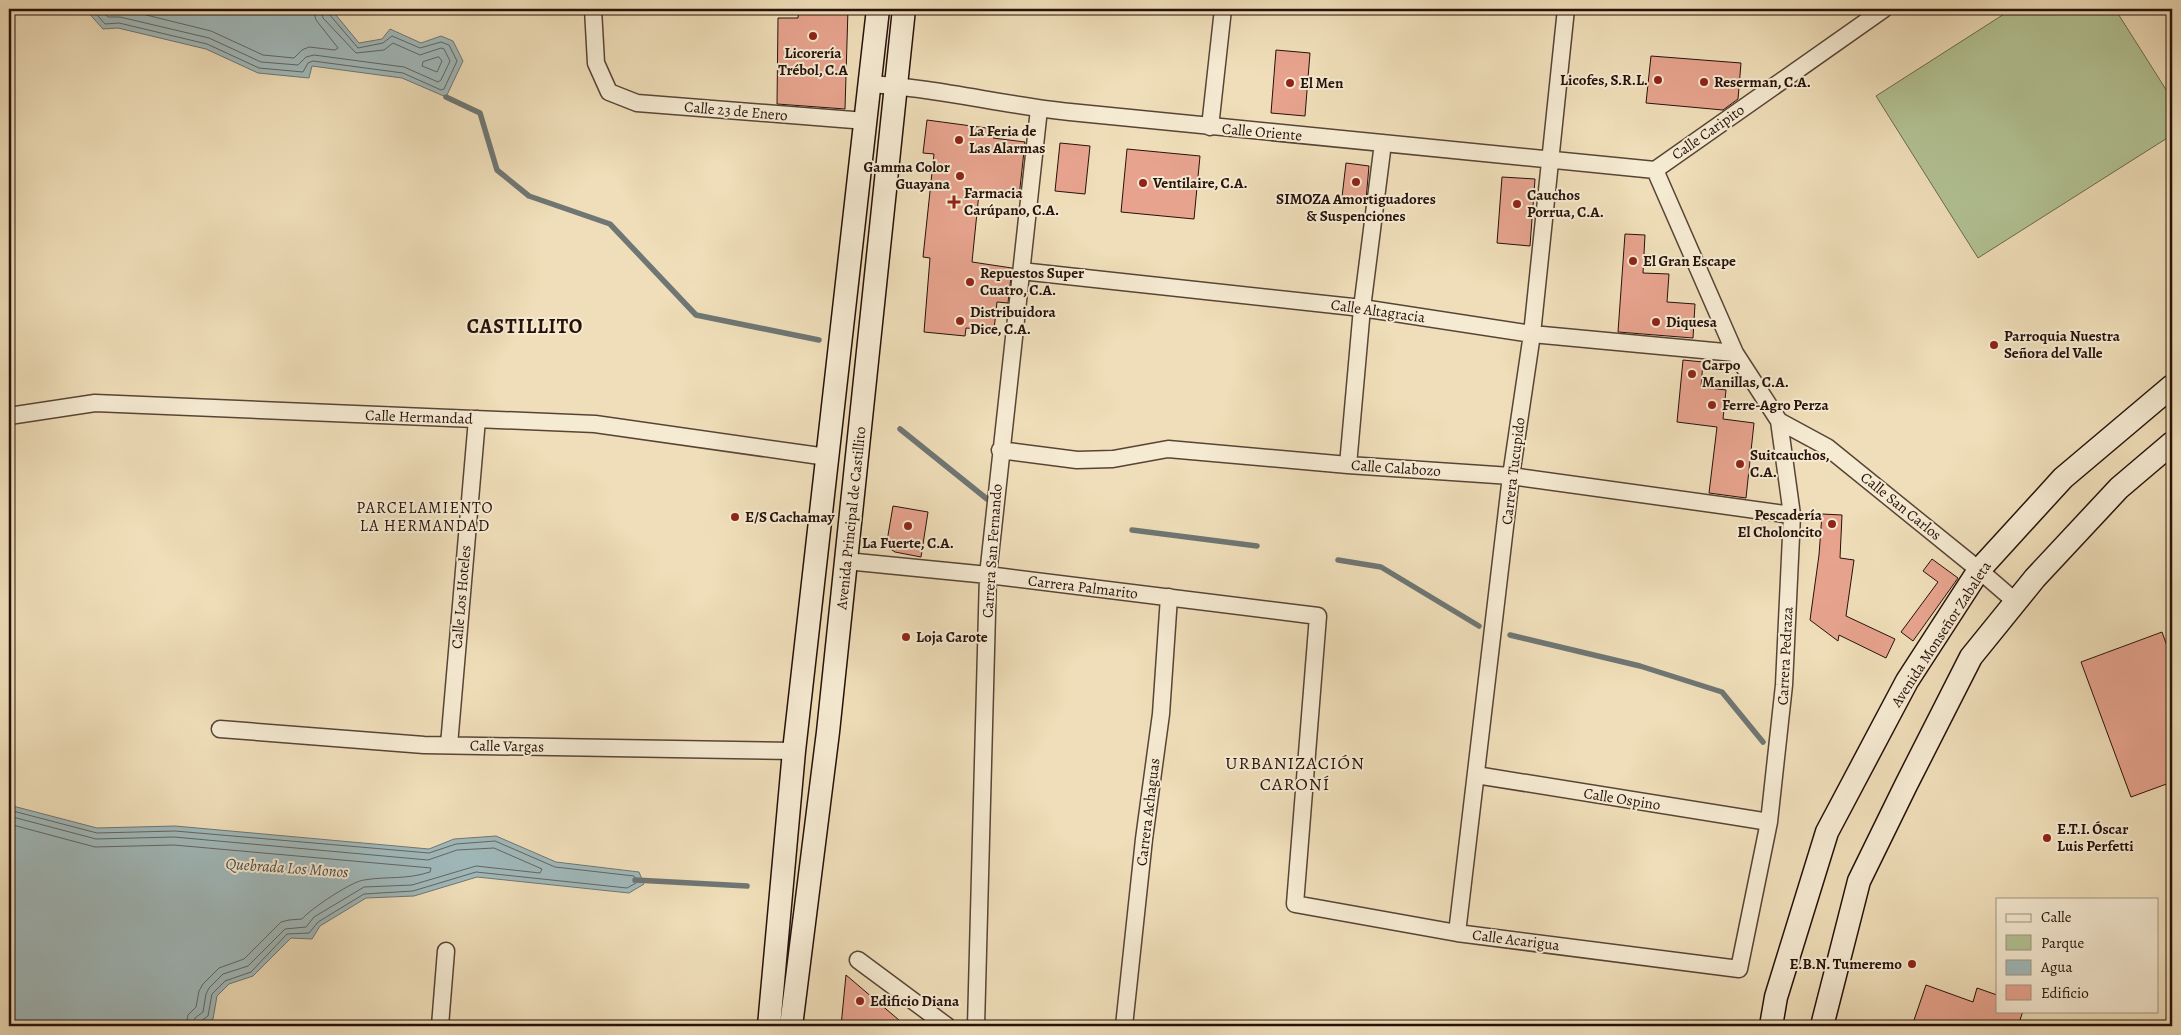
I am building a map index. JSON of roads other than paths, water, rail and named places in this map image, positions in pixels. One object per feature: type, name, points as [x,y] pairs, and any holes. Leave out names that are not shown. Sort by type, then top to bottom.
[{"type":"main road","name":"Avenida Principal de Castillito","points":[[769,1026],[794,751],[878,9]]},
{"type":"main road","name":"Avenida Principal de Castillito","points":[[791,1026],[828,732],[904,9]]},
{"type":"main road","name":"Avenida Monseñor Zabaleta","points":[[1771,1026],[1776,997],[1827,832],[1907,681],[1979,570],[2063,478],[2172,386]]},
{"type":"main road","points":[[1822,1026],[1860,882],[1906,784],[1971,657],[2016,602],[2118,488],[2172,443]]},
{"type":"street","name":"Calle 23 de Enero","points":[[593,9],[596,63],[609,92],[637,103],[866,121]]},
{"type":"street","points":[[1210,127],[1223,9]]},
{"type":"street","name":"Carrera Tucupido","points":[[1457,933],[1512,476],[1532,334],[1566,9]]},
{"type":"street","name":"Calle Caripito","points":[[1655,170],[1884,9]]},
{"type":"street","name":"Calle Oriente","points":[[870,84],[895,85],[1039,108],[1210,127],[1655,170]]},
{"type":"street","name":"Carrera San Fernando","points":[[976,1026],[988,575],[1000,450],[1022,271],[1039,108]]},
{"type":"street","points":[[1348,465],[1362,308],[1383,143]]},
{"type":"street","points":[[1655,170],[1735,353]]},
{"type":"street","name":"Calle Altagracia","points":[[1022,271],[1362,308],[1532,334],[1735,353]]},
{"type":"street","name":"Carrera Pedraza","points":[[1735,353],[1779,421],[1792,515],[1784,684],[1769,822],[1739,969]]},
{"type":"street","name":"Calle Hermandad","points":[[9,416],[95,403],[595,424],[827,457]]},
{"type":"street","name":"Calle Los Hoteles","points":[[449,745],[476,419]]},
{"type":"street","name":"Calle San Carlos","points":[[1779,421],[1827,447],[2016,602]]},
{"type":"street","name":"Calle Calabozo","points":[[1000,450],[1077,460],[1113,459],[1168,449],[1348,465],[1512,476],[1792,515]]},
{"type":"street","name":"Carrera Palmarito","points":[[846,562],[988,575],[1318,616],[1295,904]]},
{"type":"street","name":"Carrera Achaguas","points":[[1124,1026],[1144,839],[1161,714],[1169,597]]},
{"type":"street","name":"Calle Vargas","points":[[220,729],[424,745],[794,751]]},
{"type":"street","name":"Calle Ospino","points":[[1476,775],[1769,822]]},
{"type":"street","name":"Calle Acarigua","points":[[1295,904],[1457,933],[1739,969]]},
{"type":"street","points":[[440,1026],[446,951]]},
{"type":"street","points":[[858,960],[947,1026]]},
{"type":"water","points":[[85,9],[331,9],[359,43],[382,39],[390,29],[421,43],[441,36],[453,41],[463,61],[446,97],[402,78],[312,66],[309,78],[258,73],[206,49],[118,28],[103,29]]},
{"type":"water","points":[[9,805],[97,828],[175,826],[429,849],[454,839],[496,836],[556,862],[639,872],[644,884],[629,893],[477,877],[414,896],[366,898],[320,926],[312,939],[291,938],[253,976],[229,984],[217,996],[213,1019],[201,1026],[9,1026]]},
{"type":"waterway","points":[[446,97],[480,113],[497,170],[529,196],[610,224],[696,315],[819,340]]},
{"type":"waterway","points":[[900,429],[987,499]]},
{"type":"waterway","points":[[1132,530],[1257,546]]},
{"type":"waterway","points":[[1338,560],[1381,567],[1479,626]]},
{"type":"waterway","points":[[1510,635],[1640,666],[1722,692],[1763,742]]},
{"type":"waterway","name":"Quebrada Los Monos","points":[[635,880],[747,886]]},
{"type":"place","name":"Licorería Trébol, C.A","points":[[813,36]]},
{"type":"place","name":"Licofes, S.R.L.","points":[[1658,80]]},
{"type":"place","name":"Reserman, C.A.","points":[[1704,82]]},
{"type":"place","name":"El Men","points":[[1290,83]]},
{"type":"place","name":"La Feria de Las Alarmas","points":[[959,140]]},
{"type":"place","name":"Gamma Color Guayana","points":[[960,176]]},
{"type":"place","name":"SIMOZA Amortiguadores & Suspenciones","points":[[1356,182]]},
{"type":"place","name":"Ventilaire, C.A.","points":[[1143,183]]},
{"type":"place","name":"Farmacia Carúpano, C.A.","points":[[954,202]]},
{"type":"place","name":"Cauchos Porrua, C.A.","points":[[1517,204]]},
{"type":"place","name":"El Gran Escape","points":[[1633,261]]},
{"type":"place","name":"Repuestos Super Cuatro, C.A.","points":[[970,282]]},
{"type":"place","name":"Distribuidora Dice, C.A.","points":[[960,321]]},
{"type":"place","name":"Diquesa","points":[[1656,322]]},
{"type":"place","name":"Parroquia Nuestra Señora del Valle","points":[[1994,345]]},
{"type":"place","name":"Carpo Manillas, C.A.","points":[[1692,374]]},
{"type":"place","name":"Ferre-Agro Perza","points":[[1712,405]]},
{"type":"place","name":"Suitcauchos, C.A.","points":[[1740,464]]},
{"type":"place","name":"E/S Cachamay","points":[[735,517]]},
{"type":"place","name":"Pescadería El Choloncito","points":[[1832,524]]},
{"type":"place","name":"La Fuerte, C.A.","points":[[908,526]]},
{"type":"place","name":"Loja Carote","points":[[906,637]]},
{"type":"place","name":"E.T.I. Óscar Luis Perfetti","points":[[2047,838]]},
{"type":"place","name":"E.B.N. Tumeremo","points":[[1912,964]]},
{"type":"place","name":"Edificio Diana","points":[[860,1001]]},
{"type":"district","name":"CASTILLITO","points":[[525,326]]},
{"type":"district","name":"PARCELAMIENTO LA HERMANDAD","points":[[425,516]]},
{"type":"district","name":"URBANIZACIÓN CARONÍ","points":[[1295,773]]}]
